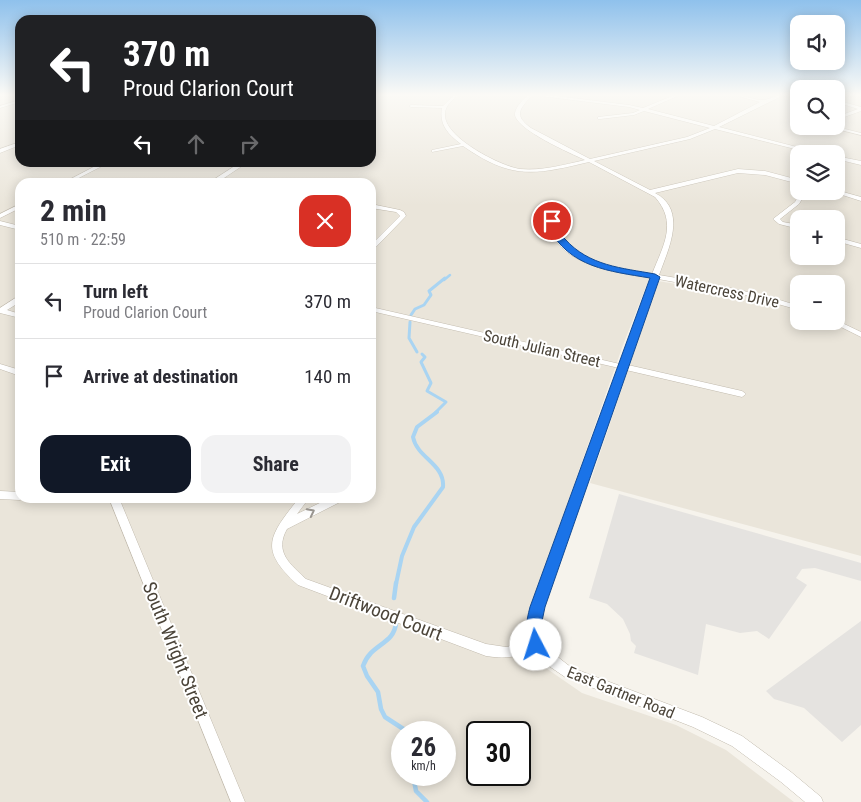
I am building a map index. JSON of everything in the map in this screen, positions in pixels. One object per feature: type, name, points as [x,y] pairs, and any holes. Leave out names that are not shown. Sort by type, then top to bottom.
[{"type":"street","points":[[449,131],[465,144],[500,165],[520,170],[546,170],[590,161],[688,138],[704,131]]},
{"type":"street","points":[[534,131],[650,192],[666,206],[672,222],[655,277],[538,607],[533,626],[536,645]]},
{"type":"street","points":[[732,131],[790,146]]},
{"type":"street","points":[[434,151],[465,144]]},
{"type":"street","points":[[0,151],[15,145]]},
{"type":"street","points":[[845,159],[861,163]]},
{"type":"street","points":[[76,178],[98,167]]},
{"type":"street","points":[[220,178],[238,167]]},
{"type":"street","points":[[650,192],[738,171],[765,173],[790,180]]},
{"type":"street","points":[[845,194],[861,199]]},
{"type":"street","points":[[790,225],[781,223],[776,219],[799,200]]},
{"type":"street","points":[[376,207],[398,211],[404,216],[376,244]]},
{"type":"street","points":[[0,216],[15,208]]},
{"type":"street","name":"Watercress Drive","points":[[552,221],[552,227],[556,235],[570,250],[584,260],[607,268],[750,294],[790,305]]},
{"type":"street","points":[[0,223],[15,227]]},
{"type":"street","points":[[845,241],[861,246]]},
{"type":"street","points":[[1,311],[15,302]]},
{"type":"street","name":"South Julian Street","points":[[376,310],[742,394]]},
{"type":"street","points":[[1,311],[15,315]]},
{"type":"street","points":[[845,327],[861,335]]},
{"type":"street","points":[[0,366],[15,371]]},
{"type":"street","points":[[0,495],[15,496]]},
{"type":"street","name":"South Wright Street","points":[[116,503],[238,802]]},
{"type":"street","name":"Driftwood Court","points":[[300,503],[284,526],[276,542],[275,550],[284,567],[302,582],[486,650],[512,653],[536,645]]},
{"type":"street","points":[[284,526],[328,503]]},
{"type":"street","name":"East Gartner Road","points":[[536,645],[560,667],[570,673],[697,722],[737,741],[816,802]]},
{"type":"shaded area","points":[[0,131],[15,131],[15,143],[0,149]]},
{"type":"shaded area","points":[[376,131],[790,131],[790,135],[845,135],[845,131],[861,131],[861,556],[590,483],[658,281],[723,292],[731,289],[651,274],[623,345],[523,630],[527,655],[582,693],[676,725],[726,750],[794,802],[0,802],[0,152],[15,146],[15,167],[376,167]]},
{"type":"shaded area","points":[[619,494],[861,563],[861,581],[815,568],[802,569],[796,578],[807,585],[769,639],[757,631],[740,633],[706,624],[698,675],[634,653],[636,646],[631,641],[623,619],[607,604],[589,598]]},
{"type":"shaded area","points":[[861,621],[861,725],[842,742],[804,708],[774,699],[766,691]]},
{"type":"waterway","points":[[444,280],[450,275]]},
{"type":"waterway","points":[[411,315],[415,309],[424,305],[431,295],[429,291],[445,278]]},
{"type":"waterway","points":[[410,322],[409,338],[417,352]]},
{"type":"waterway","points":[[422,354],[425,357],[421,362],[431,383],[427,391],[446,402],[435,413]]},
{"type":"waterway","points":[[396,584],[402,556],[414,527],[443,487],[440,472],[420,450],[413,437],[417,427],[437,412]]},
{"type":"waterway","points":[[394,598],[396,583]]},
{"type":"waterway","points":[[391,721],[385,717],[381,709],[378,692],[367,676],[363,666],[371,653],[391,636],[396,623]]},
{"type":"waterway","points":[[415,786],[416,791],[427,802]]},
{"type":"route","points":[[536,645],[533,626],[538,607],[655,277],[607,268],[584,260],[574,254],[556,235],[552,227],[552,221]]}]
